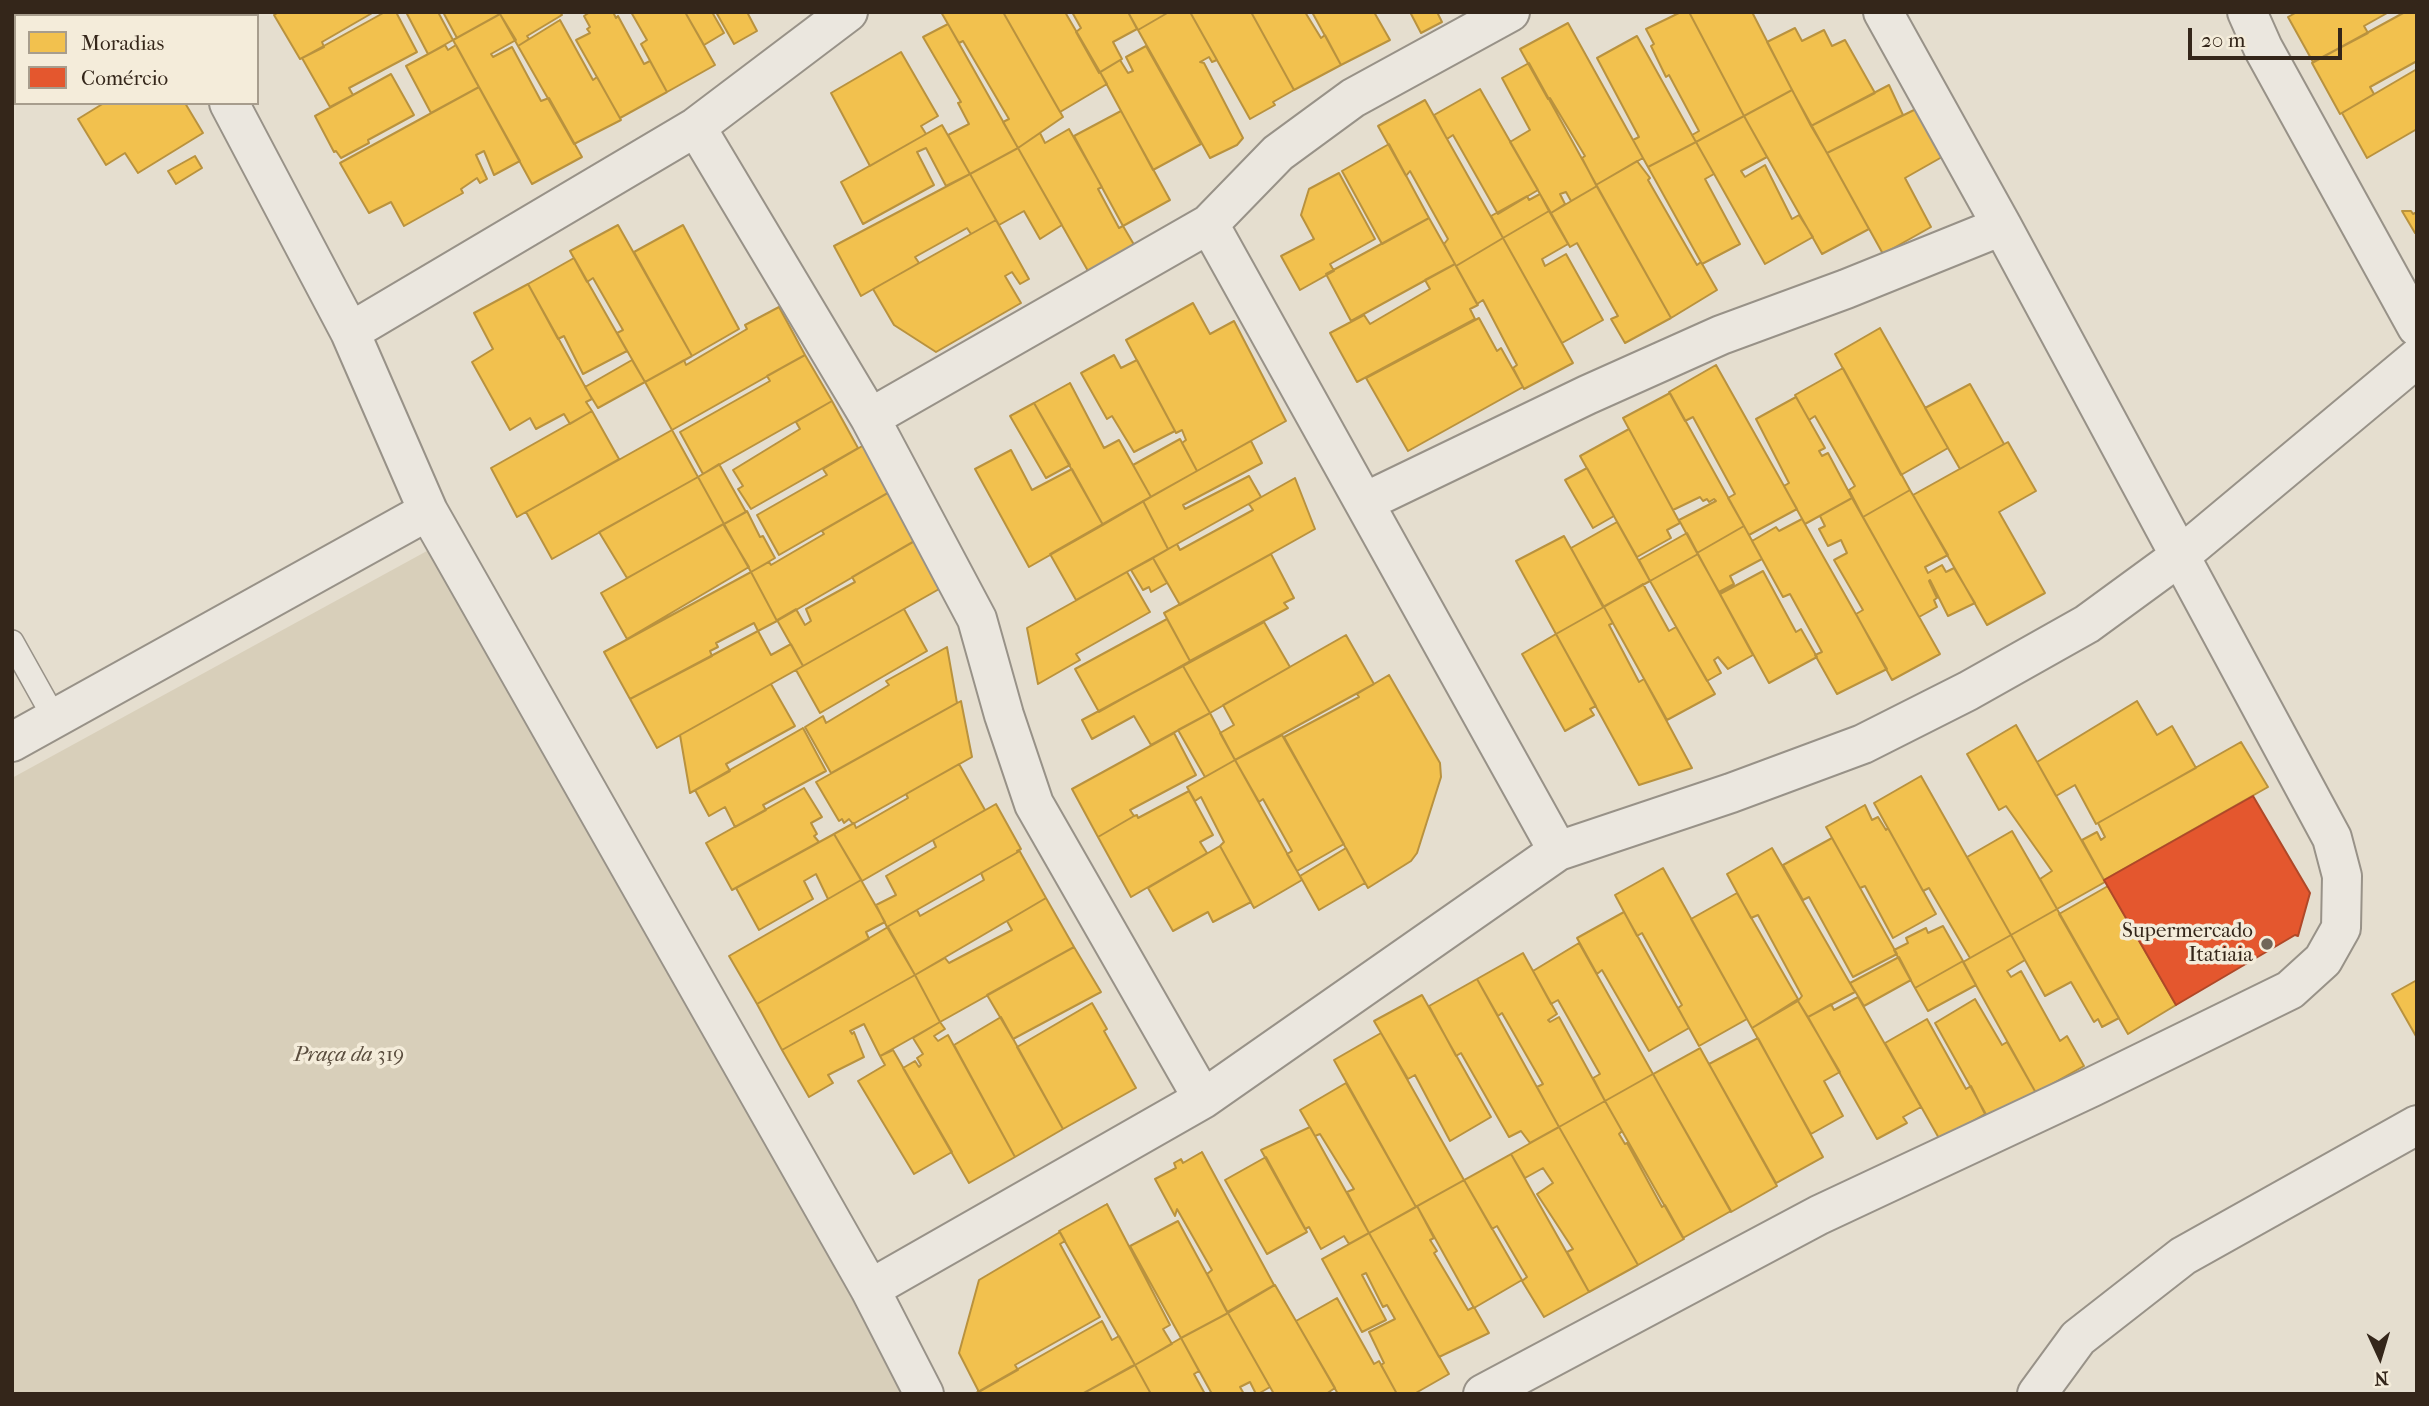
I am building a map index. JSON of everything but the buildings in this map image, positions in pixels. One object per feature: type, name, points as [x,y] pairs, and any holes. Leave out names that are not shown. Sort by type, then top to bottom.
[{"type":"street","points":[[349,332],[696,127],[848,12]]},
{"type":"street","points":[[870,418],[1209,225],[1278,153],[1353,98],[1510,12]]},
{"type":"street","points":[[1483,1394],[1819,1215],[2092,1087],[2290,990],[2323,960],[2341,928],[2342,876],[2332,838],[1883,12]]},
{"type":"street","points":[[2247,12],[2263,48],[2417,327]]},
{"type":"street","points":[[230,105],[349,332],[428,511],[870,1289],[924,1394]]},
{"type":"street","points":[[696,127],[870,418],[977,619],[1004,715],[1034,804],[1203,1099]]},
{"type":"street","points":[[1209,225],[1558,851]]},
{"type":"street","points":[[1365,502],[1587,395],[1721,335],[1846,289],[2001,226]]},
{"type":"street","points":[[870,1289],[1203,1099],[1558,851],[1731,793],[1863,744],[1968,691],[2087,624],[2179,555],[2417,358]]},
{"type":"street","points":[[12,742],[428,511]]},
{"type":"street","points":[[2037,1394],[2078,1338],[2183,1256],[2417,1125]]},
{"type":"lane","points":[[12,642],[55,719]]},
{"type":"green space","name":"Praça da 319","points":[[447,540],[921,1394],[14,1394],[12,778]]},
{"type":"place","name":"Supermercado Itatiaia","points":[[2267,944]]}]
